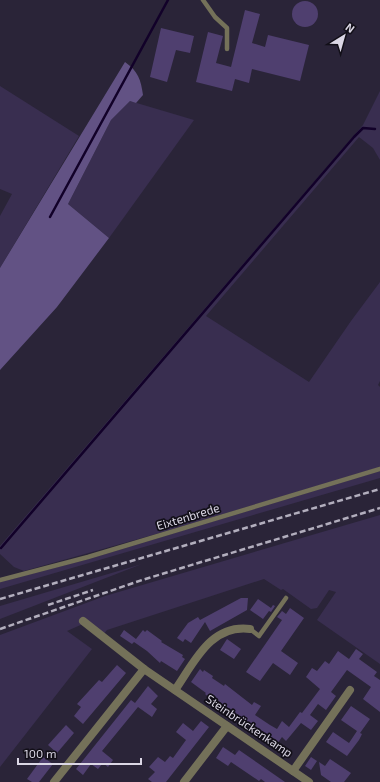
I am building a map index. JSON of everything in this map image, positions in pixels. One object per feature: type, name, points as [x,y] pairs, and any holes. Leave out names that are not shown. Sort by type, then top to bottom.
[{"type":"street","name":"Steinbrückenkamp","points":[[83,621],[144,669],[309,782]]},
{"type":"street","points":[[175,690],[211,640],[220,633],[231,629],[250,629]]},
{"type":"street","points":[[54,782],[144,669]]},
{"type":"street","points":[[293,771],[350,690]]},
{"type":"street","points":[[184,782],[226,726]]},
{"type":"lane","points":[[203,0],[215,17],[227,28],[227,49]]},
{"type":"lane","name":"Eixtenbrede","points":[[0,580],[88,557],[380,469]]},
{"type":"lane","points":[[250,629],[259,636],[286,598]]},
{"type":"shaded area","points":[[125,62],[136,72],[143,95],[136,103],[130,101],[111,120],[68,204],[109,238],[57,307],[0,370],[0,268]]},
{"type":"shaded area","points":[[0,86],[79,136],[0,268],[0,216],[12,194],[0,189]]},
{"type":"shaded area","points":[[380,91],[380,160],[373,148],[359,137],[206,316],[309,382],[380,282],[380,381],[378,385],[380,387],[380,467],[167,531],[24,571],[14,567],[0,554],[0,546],[363,125]]},
{"type":"shaded area","points":[[130,101],[194,120],[109,238],[68,204],[111,120]]},
{"type":"shaded area","points":[[380,471],[380,478],[0,589],[0,582],[89,559]]},
{"type":"shaded area","points":[[380,515],[380,664],[317,620],[336,592],[329,590],[317,608],[311,609],[283,589],[281,590],[264,579],[107,630],[102,636],[85,623],[67,631],[92,649],[0,767],[0,635],[105,596]]},
{"type":"shaded area","points":[[142,564],[0,619],[0,606]]},
{"type":"building","points":[[305,1],[314,5],[318,14],[314,23],[305,27],[296,23],[292,14],[296,5]]},
{"type":"building","points":[[245,10],[260,14],[252,43],[265,47],[268,35],[309,45],[300,81],[252,69],[249,83],[235,79],[232,91],[196,82],[208,32],[223,36],[216,63],[231,67]]},
{"type":"building","points":[[161,28],[194,36],[190,53],[176,50],[167,82],[150,77]]},
{"type":"building","points":[[241,598],[248,598],[247,610],[210,631],[205,622],[191,643],[185,639],[183,642],[177,638],[188,623],[198,617],[200,620]]},
{"type":"building","points":[[258,599],[271,608],[273,605],[275,606],[263,619],[250,610]]},
{"type":"building","points":[[290,608],[304,618],[281,651],[298,663],[290,675],[273,663],[260,681],[246,672],[282,620],[277,617],[282,611],[286,614]]},
{"type":"building","points":[[124,630],[136,639],[143,630],[145,632],[147,630],[162,641],[161,642],[183,655],[182,657],[185,659],[177,671],[161,661],[160,663],[134,642],[132,644],[120,636]]},
{"type":"building","points":[[227,639],[241,649],[234,659],[220,650]]},
{"type":"building","points":[[356,649],[363,654],[359,659],[377,672],[374,676],[380,680],[380,712],[363,699],[371,687],[347,670],[331,692],[336,696],[326,710],[318,704],[310,715],[318,721],[311,730],[301,723],[286,741],[282,737],[277,744],[248,726],[225,709],[226,707],[213,696],[211,699],[205,694],[206,693],[191,682],[200,669],[203,672],[204,670],[213,676],[212,678],[224,686],[225,684],[252,705],[254,702],[261,706],[255,715],[277,729],[282,721],[289,727],[300,712],[302,713],[320,689],[306,677],[312,668],[317,671],[325,661],[329,664],[338,651],[349,659]]},
{"type":"building","points":[[117,665],[126,673],[83,724],[74,716],[81,707],[77,704],[99,680],[102,682]]},
{"type":"building","points":[[148,686],[158,696],[151,704],[157,709],[152,717],[138,707],[102,751],[113,760],[108,767],[103,763],[98,769],[91,764],[83,775],[76,769],[131,700],[135,703]]},
{"type":"building","points":[[351,706],[370,719],[360,733],[362,734],[359,740],[347,756],[326,742],[333,732],[349,743],[357,731],[341,720]]},
{"type":"building","points":[[201,721],[209,727],[166,782],[152,782],[148,779],[155,772],[149,767],[158,757],[165,762],[170,756],[173,758],[186,740],[176,732],[183,723],[193,731]]},
{"type":"building","points":[[66,725],[74,733],[57,753],[48,745]]},
{"type":"building","points":[[223,747],[235,755],[239,750],[285,782],[265,782],[261,779],[259,781],[231,762],[228,766],[216,758]]},
{"type":"building","points":[[43,757],[53,764],[39,782],[32,782],[27,779]]},
{"type":"building","points":[[311,757],[317,761],[311,770],[305,766]]},
{"type":"building","points":[[330,759],[351,773],[344,782],[331,782],[321,775],[319,762],[325,766]]},
{"type":"waterway","points":[[50,217],[168,0]]},
{"type":"waterway","points":[[1,548],[354,137],[363,128],[375,129]]},
{"type":"railway","points":[[0,599],[380,489]]},
{"type":"railway","points":[[0,629],[142,580],[380,508]]},
{"type":"railway","points":[[48,605],[93,590]]}]
